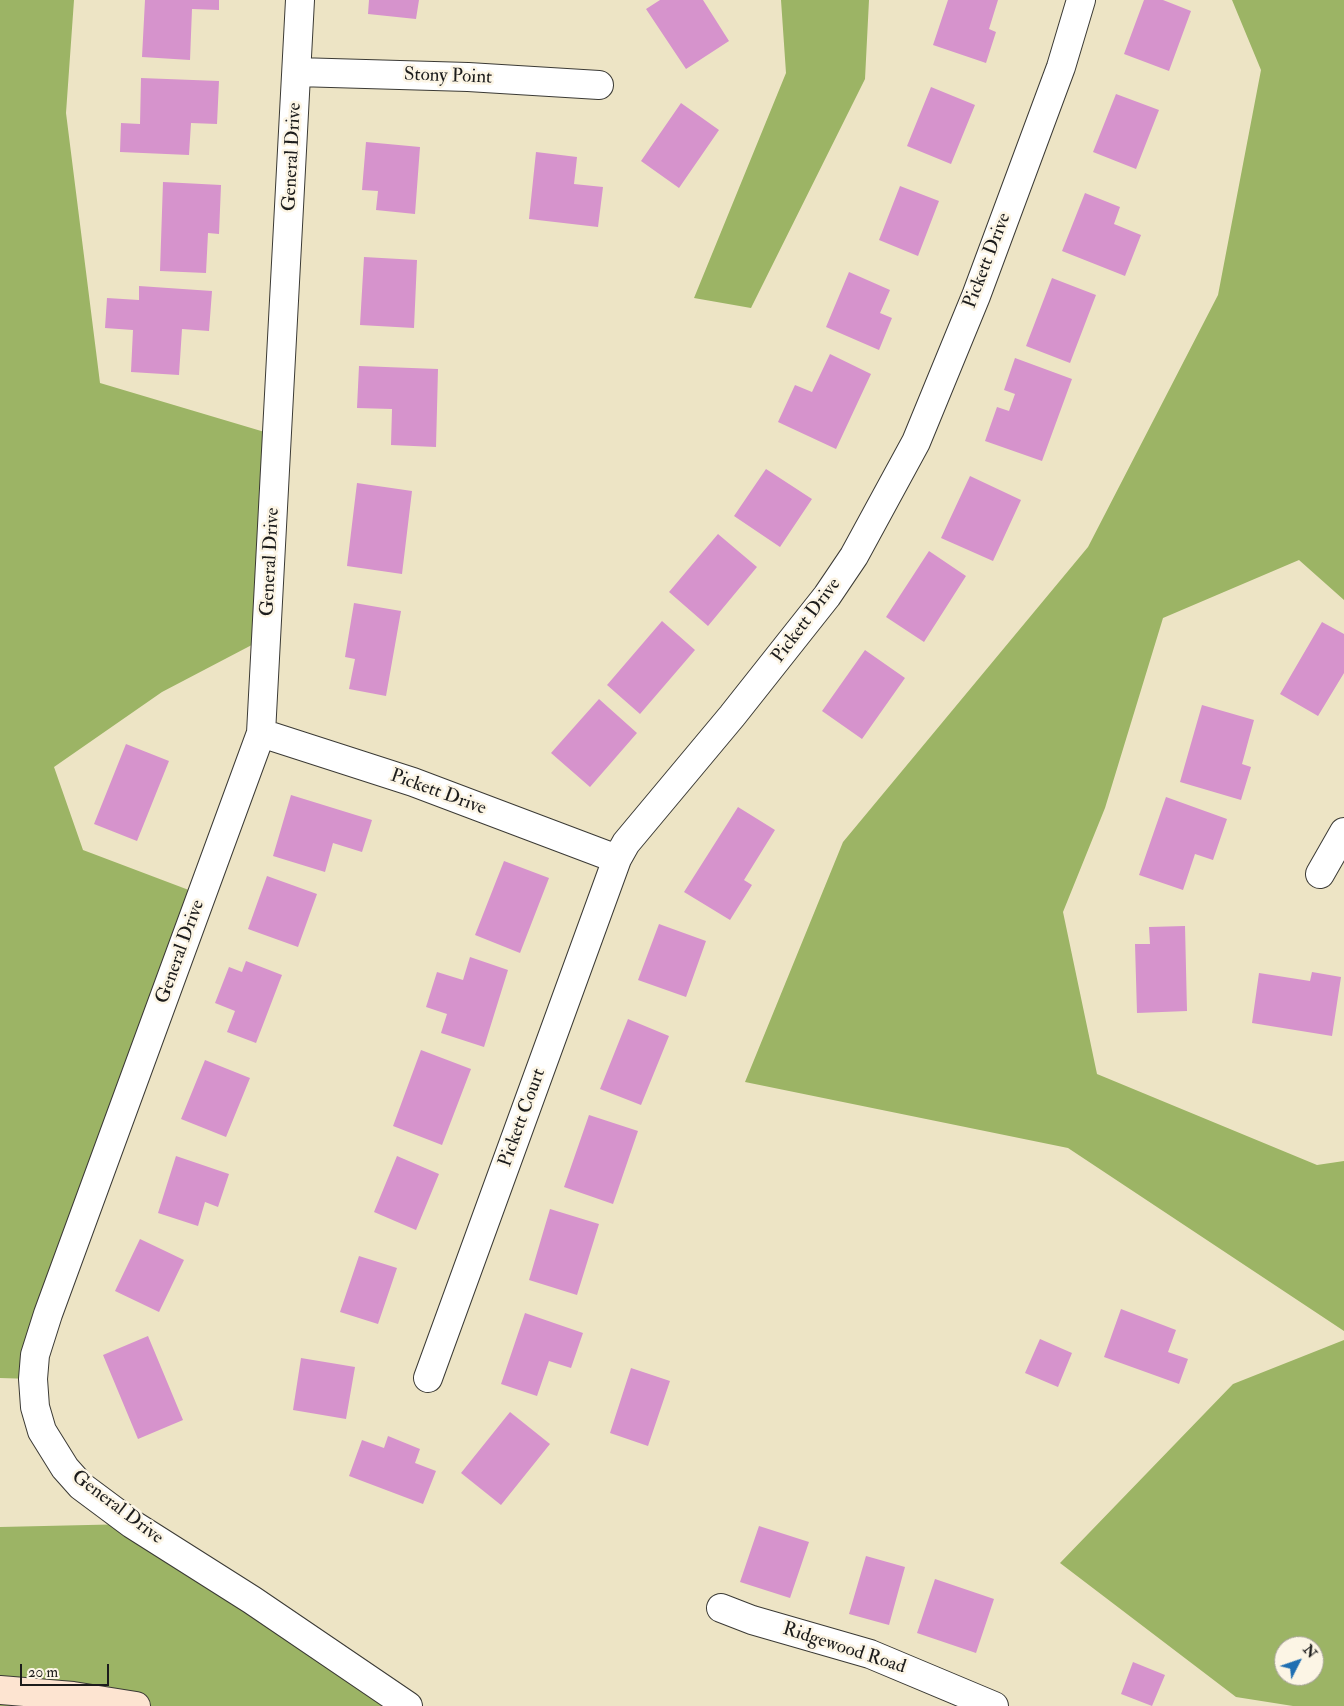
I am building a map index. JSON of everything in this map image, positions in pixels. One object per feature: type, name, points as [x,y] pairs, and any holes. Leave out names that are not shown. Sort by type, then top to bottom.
[{"type":"street","name":"General Drive","points":[[300,0],[261,733],[48,1314],[35,1355],[33,1380],[35,1407],[42,1431],[53,1450],[81,1486],[132,1524],[252,1600],[408,1706]]},
{"type":"street","name":"Pickett Drive","points":[[261,733],[413,782],[617,859],[626,843],[732,716],[827,596],[869,530],[916,442],[976,296],[1061,67],[1080,0]]},
{"type":"street","name":"Stony Point","points":[[297,72],[468,77],[599,85]]},
{"type":"street","points":[[1320,874],[1344,832]]},
{"type":"street","name":"Pickett Court","points":[[428,1378],[617,859]]},
{"type":"street","name":"Ridgewood Road","points":[[721,1608],[752,1620],[870,1654],[994,1706]]},
{"type":"street","points":[[0,1690],[73,1696],[136,1706]]},
{"type":"green space","points":[[0,0],[74,0],[66,113],[100,383],[278,436],[267,637],[162,692],[54,767],[83,850],[202,895],[33,1379],[0,1378]]},
{"type":"green space","points":[[781,0],[869,0],[865,79],[751,308],[694,298],[786,73]]},
{"type":"green space","points":[[1232,0],[1344,0],[1344,600],[1299,560],[1163,618],[1105,808],[1063,912],[1097,1074],[1317,1165],[1344,1161],[1344,1331],[1068,1148],[745,1082],[843,842],[1088,547],[1218,295],[1261,70]]},
{"type":"green space","points":[[1344,1340],[1344,1706],[1293,1706],[1236,1697],[1060,1563],[1233,1384]]},
{"type":"green space","points":[[132,1524],[408,1706],[0,1706],[0,1527]]},
{"type":"building","points":[[145,0],[219,0],[219,10],[192,9],[190,60],[142,57]]},
{"type":"building","points":[[369,0],[419,0],[416,19],[368,14]]},
{"type":"building","points":[[660,0],[703,0],[729,41],[686,69],[646,9]]},
{"type":"building","points":[[948,0],[998,0],[989,29],[996,32],[986,63],[933,45]]},
{"type":"building","points":[[1144,0],[1163,0],[1191,11],[1169,71],[1124,54]]},
{"type":"building","points":[[141,78],[219,81],[217,124],[191,123],[189,155],[120,152],[121,123],[140,124]]},
{"type":"building","points":[[931,87],[975,105],[951,164],[907,146]]},
{"type":"building","points":[[1116,94],[1159,110],[1136,169],[1093,152]]},
{"type":"building","points":[[681,103],[719,130],[679,188],[641,161]]},
{"type":"building","points":[[366,142],[420,147],[415,214],[376,210],[378,191],[362,190]]},
{"type":"building","points":[[536,152],[577,157],[574,184],[603,187],[598,227],[529,219]]},
{"type":"building","points":[[163,182],[221,185],[219,234],[208,233],[206,273],[160,271]]},
{"type":"building","points":[[900,186],[939,201],[918,256],[879,240]]},
{"type":"building","points":[[1085,193],[1120,207],[1114,224],[1141,235],[1125,276],[1062,251]]},
{"type":"building","points":[[364,257],[417,260],[414,328],[360,325]]},
{"type":"building","points":[[849,272],[890,290],[880,313],[892,318],[879,350],[826,327]]},
{"type":"building","points":[[1052,278],[1096,295],[1070,363],[1026,346]]},
{"type":"building","points":[[139,286],[212,291],[209,331],[182,329],[179,375],[131,372],[133,330],[105,328],[107,298],[139,300]]},
{"type":"building","points":[[830,354],[871,374],[836,449],[778,422],[795,385],[812,392]]},
{"type":"building","points":[[1015,358],[1072,379],[1042,461],[985,441],[997,407],[1009,411],[1015,394],[1004,390]]},
{"type":"building","points":[[359,366],[438,369],[436,447],[391,445],[392,409],[357,408]]},
{"type":"building","points":[[766,469],[812,499],[780,547],[734,516]]},
{"type":"building","points":[[970,476],[1021,500],[993,561],[941,538]]},
{"type":"building","points":[[357,483],[412,491],[402,574],[347,566]]},
{"type":"building","points":[[718,534],[757,567],[708,626],[669,592]]},
{"type":"building","points":[[929,551],[966,576],[924,642],[886,617]]},
{"type":"building","points":[[354,603],[401,611],[386,696],[349,689],[355,659],[345,657]]},
{"type":"building","points":[[662,621],[695,650],[640,714],[607,685]]},
{"type":"building","points":[[1322,622],[1344,634],[1344,673],[1318,716],[1280,694]]},
{"type":"building","points":[[865,650],[905,678],[862,739],[822,711]]},
{"type":"building","points":[[599,699],[637,733],[590,787],[551,753]]},
{"type":"building","points":[[1202,705],[1254,720],[1242,764],[1251,767],[1241,800],[1180,782]]},
{"type":"building","points":[[126,744],[169,761],[137,841],[94,824]]},
{"type":"building","points":[[291,795],[372,820],[362,852],[333,843],[325,872],[273,856]]},
{"type":"building","points":[[1166,797],[1227,819],[1213,860],[1195,854],[1183,890],[1139,875]]},
{"type":"building","points":[[738,807],[775,830],[744,880],[752,885],[730,920],[684,892]]},
{"type":"building","points":[[504,861],[549,878],[520,953],[475,935]]},
{"type":"building","points":[[267,876],[317,894],[298,947],[248,929]]},
{"type":"building","points":[[659,924],[706,941],[686,997],[638,980]]},
{"type":"building","points":[[1185,926],[1187,1011],[1137,1013],[1135,944],[1150,944],[1149,927]]},
{"type":"building","points":[[470,957],[508,970],[484,1047],[441,1033],[447,1014],[426,1007],[437,972],[463,980]]},
{"type":"building","points":[[246,961],[282,975],[256,1043],[227,1032],[235,1011],[215,1003],[229,967],[242,972]]},
{"type":"building","points":[[1312,972],[1341,977],[1332,1036],[1252,1023],[1259,973],[1310,981]]},
{"type":"building","points":[[628,1019],[669,1036],[641,1105],[600,1089]]},
{"type":"building","points":[[421,1050],[471,1069],[442,1145],[393,1126]]},
{"type":"building","points":[[205,1060],[250,1078],[226,1137],[181,1119]]},
{"type":"building","points":[[589,1115],[638,1131],[613,1204],[564,1187]]},
{"type":"building","points":[[176,1156],[229,1174],[218,1207],[205,1202],[198,1226],[158,1213]]},
{"type":"building","points":[[397,1156],[439,1174],[416,1230],[374,1212]]},
{"type":"building","points":[[550,1209],[599,1224],[577,1295],[529,1280]]},
{"type":"building","points":[[140,1239],[184,1260],[159,1312],[115,1291]]},
{"type":"building","points":[[359,1256],[397,1268],[378,1324],[340,1312]]},
{"type":"building","points":[[1121,1309],[1176,1330],[1168,1352],[1188,1359],[1179,1384],[1104,1357]]},
{"type":"building","points":[[525,1313],[583,1333],[571,1368],[549,1361],[537,1396],[501,1384]]},
{"type":"building","points":[[148,1336],[183,1420],[138,1439],[103,1355]]},
{"type":"building","points":[[1040,1339],[1072,1353],[1058,1387],[1025,1373]]},
{"type":"building","points":[[301,1358],[355,1367],[346,1419],[293,1410]]},
{"type":"building","points":[[631,1368],[670,1381],[648,1446],[610,1433]]},
{"type":"building","points":[[510,1412],[550,1444],[501,1505],[461,1473]]},
{"type":"building","points":[[388,1436],[420,1449],[415,1463],[436,1471],[423,1504],[349,1476],[362,1440],[384,1448]]},
{"type":"building","points":[[759,1526],[809,1542],[790,1598],[740,1582]]},
{"type":"building","points":[[866,1556],[905,1567],[889,1625],[849,1614]]},
{"type":"building","points":[[935,1579],[994,1599],[976,1653],[917,1633]]},
{"type":"building","points":[[1133,1662],[1165,1675],[1152,1706],[1121,1694]]}]
